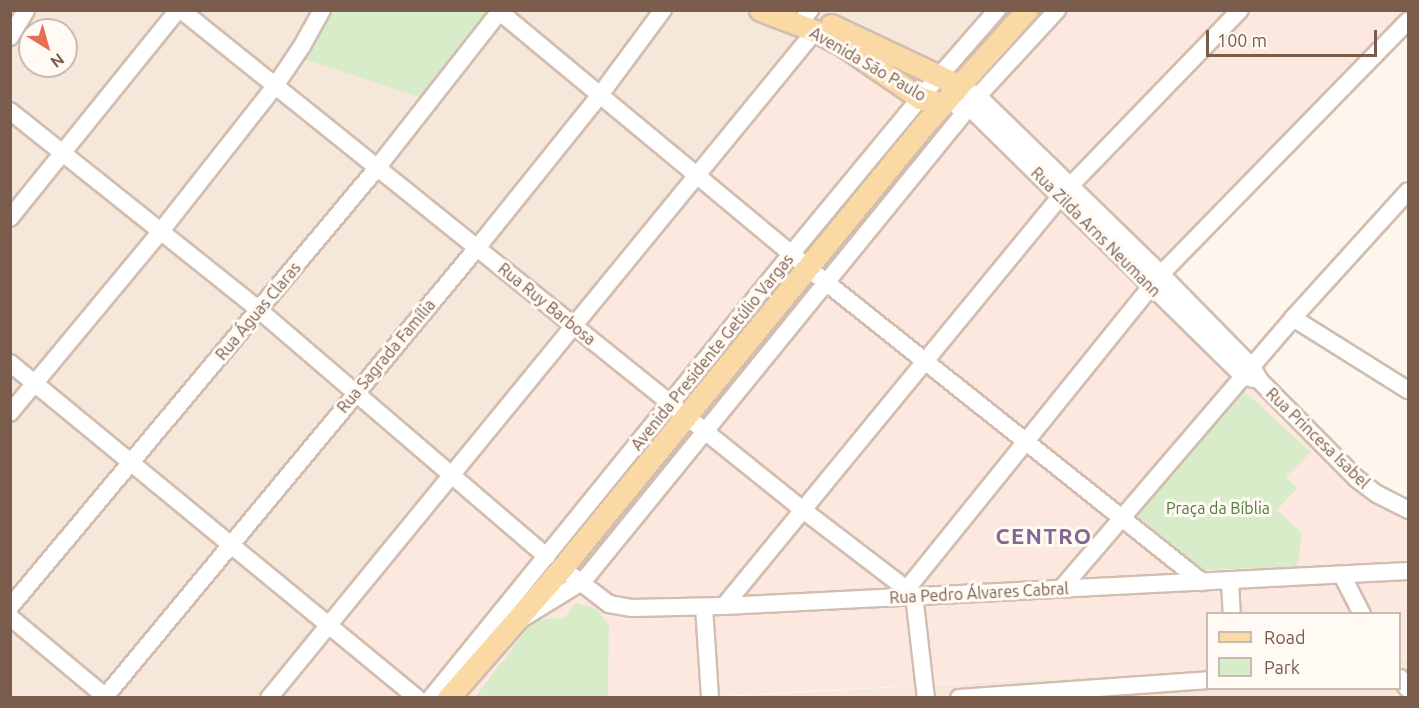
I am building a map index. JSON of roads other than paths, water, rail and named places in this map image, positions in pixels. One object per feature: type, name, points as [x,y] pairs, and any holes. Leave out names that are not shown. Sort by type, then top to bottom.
[{"type":"main road","name":"Avenida São Paulo","points":[[760,10],[808,16],[949,80]]},
{"type":"main road","name":"Avenida Presidente Getúlio Vargas","points":[[448,698],[516,622],[554,562],[679,410],[808,267],[942,104],[949,80],[1027,10]]},
{"type":"main road","name":"Avenida São Paulo","points":[[808,16],[843,46],[920,98],[942,104]]},
{"type":"main road","name":"Avenida Presidente Getúlio Vargas","points":[[466,698],[497,645]]},
{"type":"street","points":[[10,37],[26,10]]},
{"type":"street","points":[[10,218],[180,10]]},
{"type":"street","name":"Rua Ruy Barbosa","points":[[180,10],[706,433],[910,593]]},
{"type":"street","points":[[10,413],[161,231],[275,86],[302,46],[322,10]]},
{"type":"street","name":"Rua Sagrada Família","points":[[105,697],[477,248],[600,95],[663,10]]},
{"type":"street","name":"Avenida Presidente Getúlio Vargas","points":[[679,410],[792,253],[920,98],[949,80],[997,10]]},
{"type":"street","name":"Avenida Presidente Getúlio Vargas","points":[[516,622],[580,583],[706,433],[973,101],[1057,10]]},
{"type":"street","points":[[724,606],[1065,191],[1240,10]]},
{"type":"street","points":[[500,11],[808,267],[1202,582]]},
{"type":"street","name":"Rua Águas Claras","points":[[10,607],[132,464],[377,168],[500,11]]},
{"type":"street","points":[[269,698],[697,175],[808,16]]},
{"type":"street","points":[[926,698],[910,593],[1025,440],[1156,280],[1408,21]]},
{"type":"street","name":"Rua Zilda Arns Neumann","points":[[949,80],[1252,375]]},
{"type":"street","points":[[942,104],[973,101]]},
{"type":"street","name":"Rua Pedro Álvares Cabral","points":[[10,111],[259,310],[554,562],[609,604],[618,607],[724,606],[910,593],[1061,589],[1408,571]]},
{"type":"street","points":[[1061,589],[1121,518],[1252,375],[1293,318],[1408,191]]},
{"type":"street","points":[[1293,318],[1408,390]]},
{"type":"street","points":[[10,363],[417,698]]},
{"type":"street","name":"Rua Princesa Isabel","points":[[1252,375],[1357,479],[1377,494],[1408,510]]},
{"type":"street","name":"Avenida Presidente Getúlio Vargas","points":[[431,698],[525,583],[554,562]]},
{"type":"street","points":[[1342,575],[1361,612]]},
{"type":"street","points":[[1230,581],[1232,612]]},
{"type":"street","points":[[516,622],[525,583]]},
{"type":"street","points":[[698,607],[698,698]]},
{"type":"street","points":[[698,607],[710,698]]},
{"type":"street","points":[[10,617],[105,697]]},
{"type":"street","points":[[959,698],[1174,690],[1206,681]]},
{"type":"district","name":"CENTRO","points":[[1044,536]]},
{"type":"park label","name":"Praça da Bíblia","points":[[1218,508]]}]
